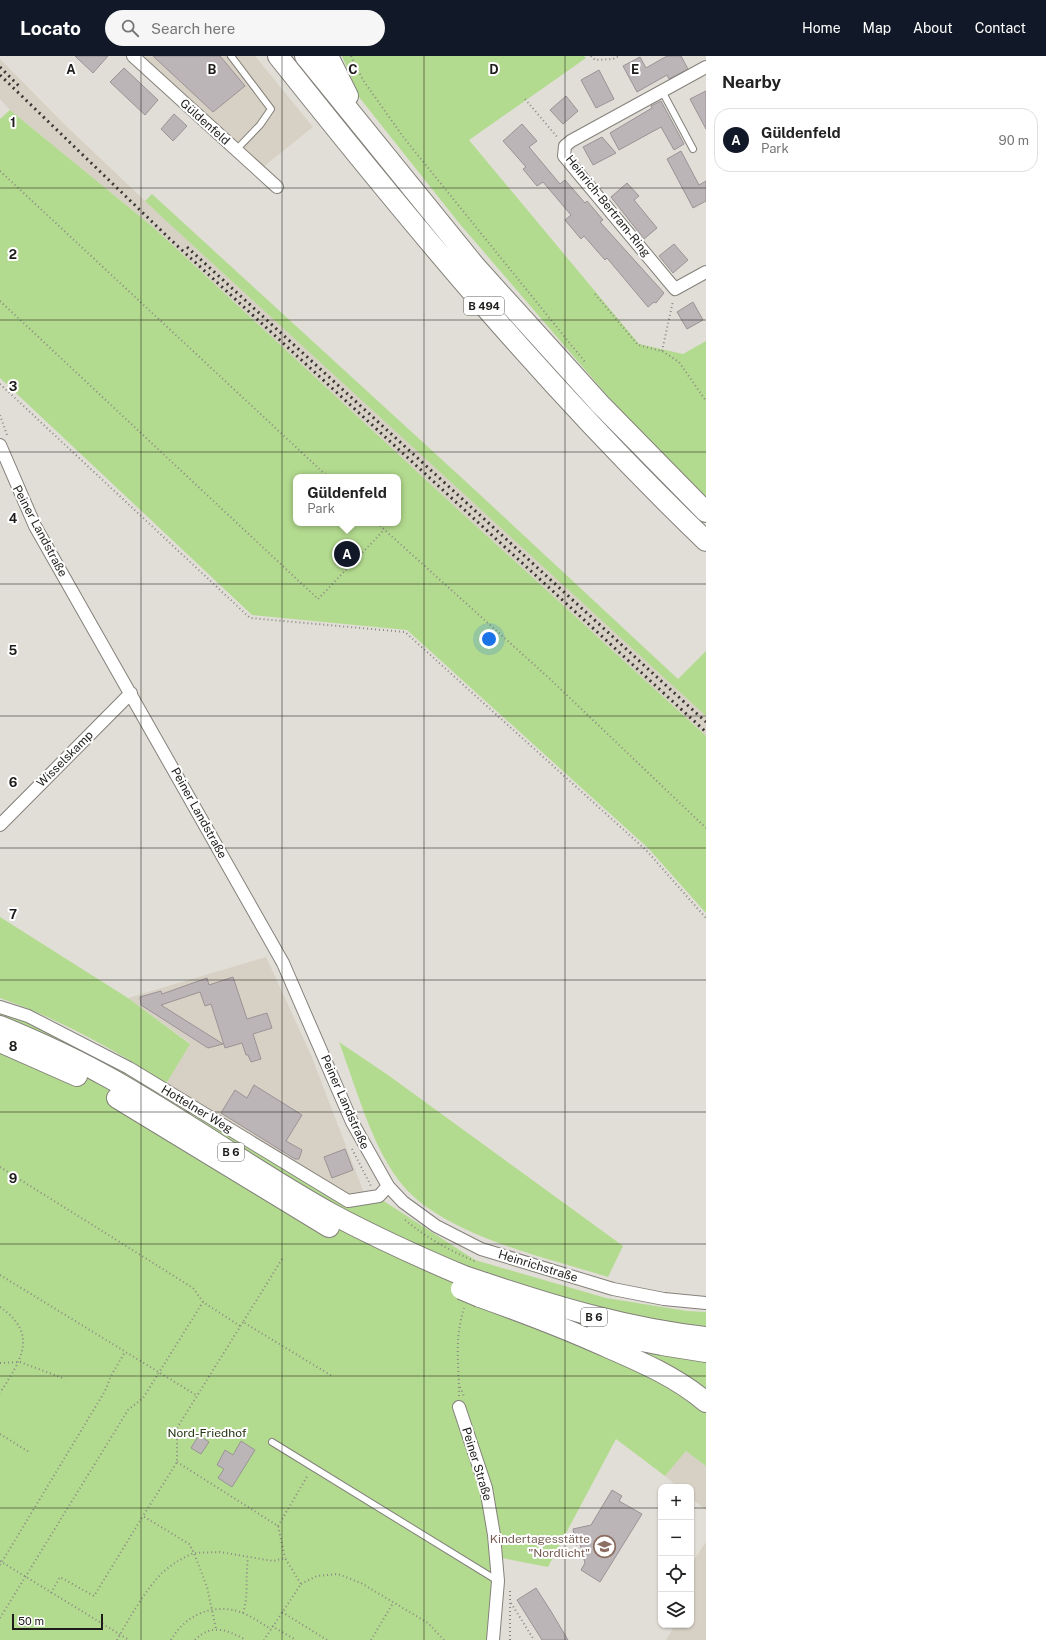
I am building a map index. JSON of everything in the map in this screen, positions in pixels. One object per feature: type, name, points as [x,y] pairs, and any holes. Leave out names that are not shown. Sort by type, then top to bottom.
[{"type":"highway","name":"B 494","points":[[278,56],[411,220],[523,352],[647,484],[706,541]]},
{"type":"highway","name":"B 494","points":[[305,56],[476,267],[540,340],[651,457],[706,512]]},
{"type":"highway","points":[[328,56],[341,84],[373,141]]},
{"type":"highway","name":"B 6","points":[[0,1026],[58,1051],[114,1080],[337,1216],[462,1282]]},
{"type":"highway","name":"B 6","points":[[0,1042],[84,1080],[147,1116],[292,1206],[360,1244],[402,1265],[462,1282],[482,1290],[529,1314],[620,1338],[706,1352]]},
{"type":"highway","name":"B 6","points":[[482,1290],[616,1322],[706,1337]]},
{"type":"highway","points":[[529,1314],[646,1364],[672,1378],[706,1402]]},
{"type":"street","name":"Güldenfeld","points":[[133,56],[277,187]]},
{"type":"street","name":"Heinrich-Bertram-Ring","points":[[676,289],[564,156],[566,146],[571,141],[706,68]]},
{"type":"street","points":[[676,289],[706,272]]},
{"type":"street","name":"Peiner Landstraße","points":[[0,445],[34,526],[283,963],[352,1122],[388,1186]]},
{"type":"street","name":"Wisselskamp","points":[[0,825],[130,693]]},
{"type":"street","name":"Hottelner Weg","points":[[0,1006],[28,1016],[129,1068],[348,1201],[379,1196],[388,1186]]},
{"type":"street","name":"Heinrichstraße","points":[[388,1186],[403,1202],[436,1226],[456,1238],[481,1249],[613,1289],[664,1299],[706,1303]]},
{"type":"street","name":"Peiner Straße","points":[[459,1407],[486,1488],[494,1535],[498,1581],[493,1640]]},
{"type":"lane","points":[[231,56],[271,109],[260,125],[236,150]]},
{"type":"lane","points":[[662,91],[694,149]]},
{"type":"lane","points":[[272,1442],[498,1581]]},
{"type":"path","points":[[351,56],[363,80],[404,138],[587,364]]},
{"type":"path","points":[[591,56],[595,60],[613,59],[620,56]]},
{"type":"path","points":[[525,99],[566,146]]},
{"type":"path","points":[[0,171],[325,474]]},
{"type":"path","points":[[662,351],[676,289]]},
{"type":"path","points":[[595,294],[638,345],[662,351],[679,362],[706,401]]},
{"type":"path","points":[[0,300],[318,599],[384,530]]},
{"type":"path","points":[[0,384],[250,618],[405,632],[646,850],[706,918]]},
{"type":"path","points":[[380,526],[550,679],[706,828]]},
{"type":"path","points":[[0,1167],[193,1288],[202,1302],[240,1326]]},
{"type":"path","points":[[51,1593],[60,1577],[94,1596],[177,1462],[177,1428],[196,1395],[282,1259]]},
{"type":"path","points":[[0,1275],[196,1395]]},
{"type":"path","points":[[0,1618],[128,1410],[143,1398],[202,1302]]},
{"type":"path","points":[[0,1307],[10,1314],[22,1331],[23,1345],[20,1362],[0,1393]]},
{"type":"path","points":[[243,1322],[332,1376]]},
{"type":"path","points":[[125,1352],[112,1374],[105,1391],[1,1563],[129,1640]]},
{"type":"path","points":[[0,1362],[20,1362],[65,1379]]},
{"type":"path","points":[[0,1434],[29,1452]]},
{"type":"path","points":[[177,1462],[278,1526]]},
{"type":"path","points":[[301,1584],[285,1558],[278,1526],[314,1468]]},
{"type":"path","points":[[143,1516],[189,1544],[207,1587],[216,1629]]},
{"type":"path","points":[[117,1640],[135,1610],[162,1573],[177,1561],[194,1553],[220,1552],[248,1558],[273,1561],[285,1558]]},
{"type":"path","points":[[243,1613],[247,1600],[246,1574],[248,1558]]},
{"type":"path","points":[[264,1640],[271,1627],[301,1584],[317,1576],[338,1574],[361,1583],[428,1623],[444,1640]]},
{"type":"path","points":[[371,1640],[393,1603]]},
{"type":"path","points":[[511,1603],[534,1640]]},
{"type":"path","points":[[171,1640],[182,1625],[193,1616],[203,1611],[212,1609],[226,1609],[243,1613],[296,1640]]},
{"type":"path","points":[[282,1612],[327,1640]]},
{"type":"path","points":[[195,1640],[203,1632],[216,1629],[233,1633],[246,1640]]},
{"type":"shaded area","points":[[140,56],[255,56],[313,127],[263,167]]},
{"type":"shaded area","points":[[0,59],[64,124],[163,218],[706,715],[706,736],[440,493],[153,227],[10,110],[0,99]]},
{"type":"shaded area","points":[[266,957],[311,1055],[364,1193],[351,1196],[336,1189],[166,1084],[190,1043],[128,998]]},
{"type":"shaded area","points":[[686,1451],[706,1466],[706,1510],[694,1500],[694,1484],[674,1484],[665,1476]]},
{"type":"shaded area","points":[[706,1542],[706,1640],[666,1640],[673,1628],[694,1628],[694,1560]]},
{"type":"green space","points":[[342,56],[584,56],[586,58],[469,140],[639,344],[683,354],[706,341],[706,501],[642,436],[459,223],[359,97]]},
{"type":"green space","points":[[10,110],[153,227],[440,493],[706,736],[706,913],[648,848],[407,630],[252,615],[0,378],[0,119]]},
{"type":"green space","points":[[152,194],[475,490],[678,679],[706,651],[706,716],[163,218],[145,201]]},
{"type":"green space","points":[[0,917],[128,998],[190,1044],[166,1084],[128,1059],[86,1036],[42,1015],[0,998]]},
{"type":"green space","name":"Nord-Friedhof","points":[[0,1010],[128,1070],[348,1205],[379,1198],[475,1260],[606,1298],[687,1311],[706,1312],[706,1466],[686,1451],[665,1476],[616,1439],[548,1567],[492,1556],[495,1581],[490,1640],[0,1640]]},
{"type":"green space","points":[[339,1042],[388,1075],[623,1246],[608,1277],[524,1252],[464,1229],[438,1214],[415,1198],[397,1178],[379,1147],[364,1112]]},
{"type":"building","points":[[75,56],[108,56],[93,73]]},
{"type":"building","points":[[153,56],[220,56],[245,86],[213,112]]},
{"type":"building","points":[[667,56],[681,56],[688,69],[669,79],[667,75],[637,92],[623,66],[640,57],[646,68]]},
{"type":"building","points":[[124,68],[158,100],[145,115],[110,82]]},
{"type":"building","points":[[599,70],[614,99],[596,108],[581,80]]},
{"type":"building","points":[[706,91],[706,129],[690,99]]},
{"type":"building","points":[[566,96],[578,111],[563,124],[550,110]]},
{"type":"building","points":[[661,101],[684,144],[674,150],[661,127],[619,150],[610,133]]},
{"type":"building","points":[[174,114],[187,126],[173,141],[161,129]]},
{"type":"building","points":[[522,124],[537,141],[529,147],[560,184],[565,180],[585,203],[587,201],[603,220],[600,222],[664,293],[656,303],[654,302],[648,307],[607,258],[605,260],[584,236],[581,239],[565,220],[571,215],[543,182],[537,186],[523,169],[526,167],[503,141]]},
{"type":"building","points":[[602,137],[616,153],[593,165],[583,147]]},
{"type":"building","points":[[681,151],[699,185],[706,181],[706,201],[693,208],[667,159]]},
{"type":"building","points":[[627,183],[639,196],[634,200],[657,228],[644,239],[611,197]]},
{"type":"building","points":[[674,244],[688,260],[673,273],[659,256]]},
{"type":"building","points":[[693,302],[703,320],[687,329],[677,312]]},
{"type":"building","points":[[233,977],[247,1019],[267,1013],[272,1028],[253,1034],[261,1059],[251,1062],[248,1055],[246,1055],[242,1043],[225,1048],[211,1004],[205,1006],[200,992],[161,1005],[223,1044],[208,1048],[141,1005],[140,997],[161,991],[162,994],[207,978],[209,985]]},
{"type":"building","points":[[254,1085],[302,1115],[286,1141],[302,1150],[299,1159],[295,1159],[221,1113],[235,1090],[247,1098]]},
{"type":"building","points":[[345,1149],[353,1170],[332,1178],[324,1157]]},
{"type":"building","points":[[199,1435],[209,1442],[201,1454],[191,1448]]},
{"type":"building","points":[[241,1441],[255,1450],[232,1487],[218,1478],[224,1469],[217,1465],[225,1450],[233,1455]]},
{"type":"building","points":[[612,1490],[622,1496],[619,1501],[642,1514],[600,1582],[581,1570],[585,1563],[580,1544],[576,1545],[573,1529],[591,1525]]},
{"type":"building","points":[[536,1588],[568,1640],[542,1640],[517,1600]]},
{"type":"railway","points":[[0,67],[19,86]]},
{"type":"railway","points":[[0,75],[171,240],[706,732]]},
{"type":"railway","points":[[187,247],[706,722]]},
{"type":"place","name":"Güldenfeld","points":[[347,554]]},
{"type":"place","name":"Kindertagesstätte \"Nordlicht\"","points":[[605,1546]]}]
